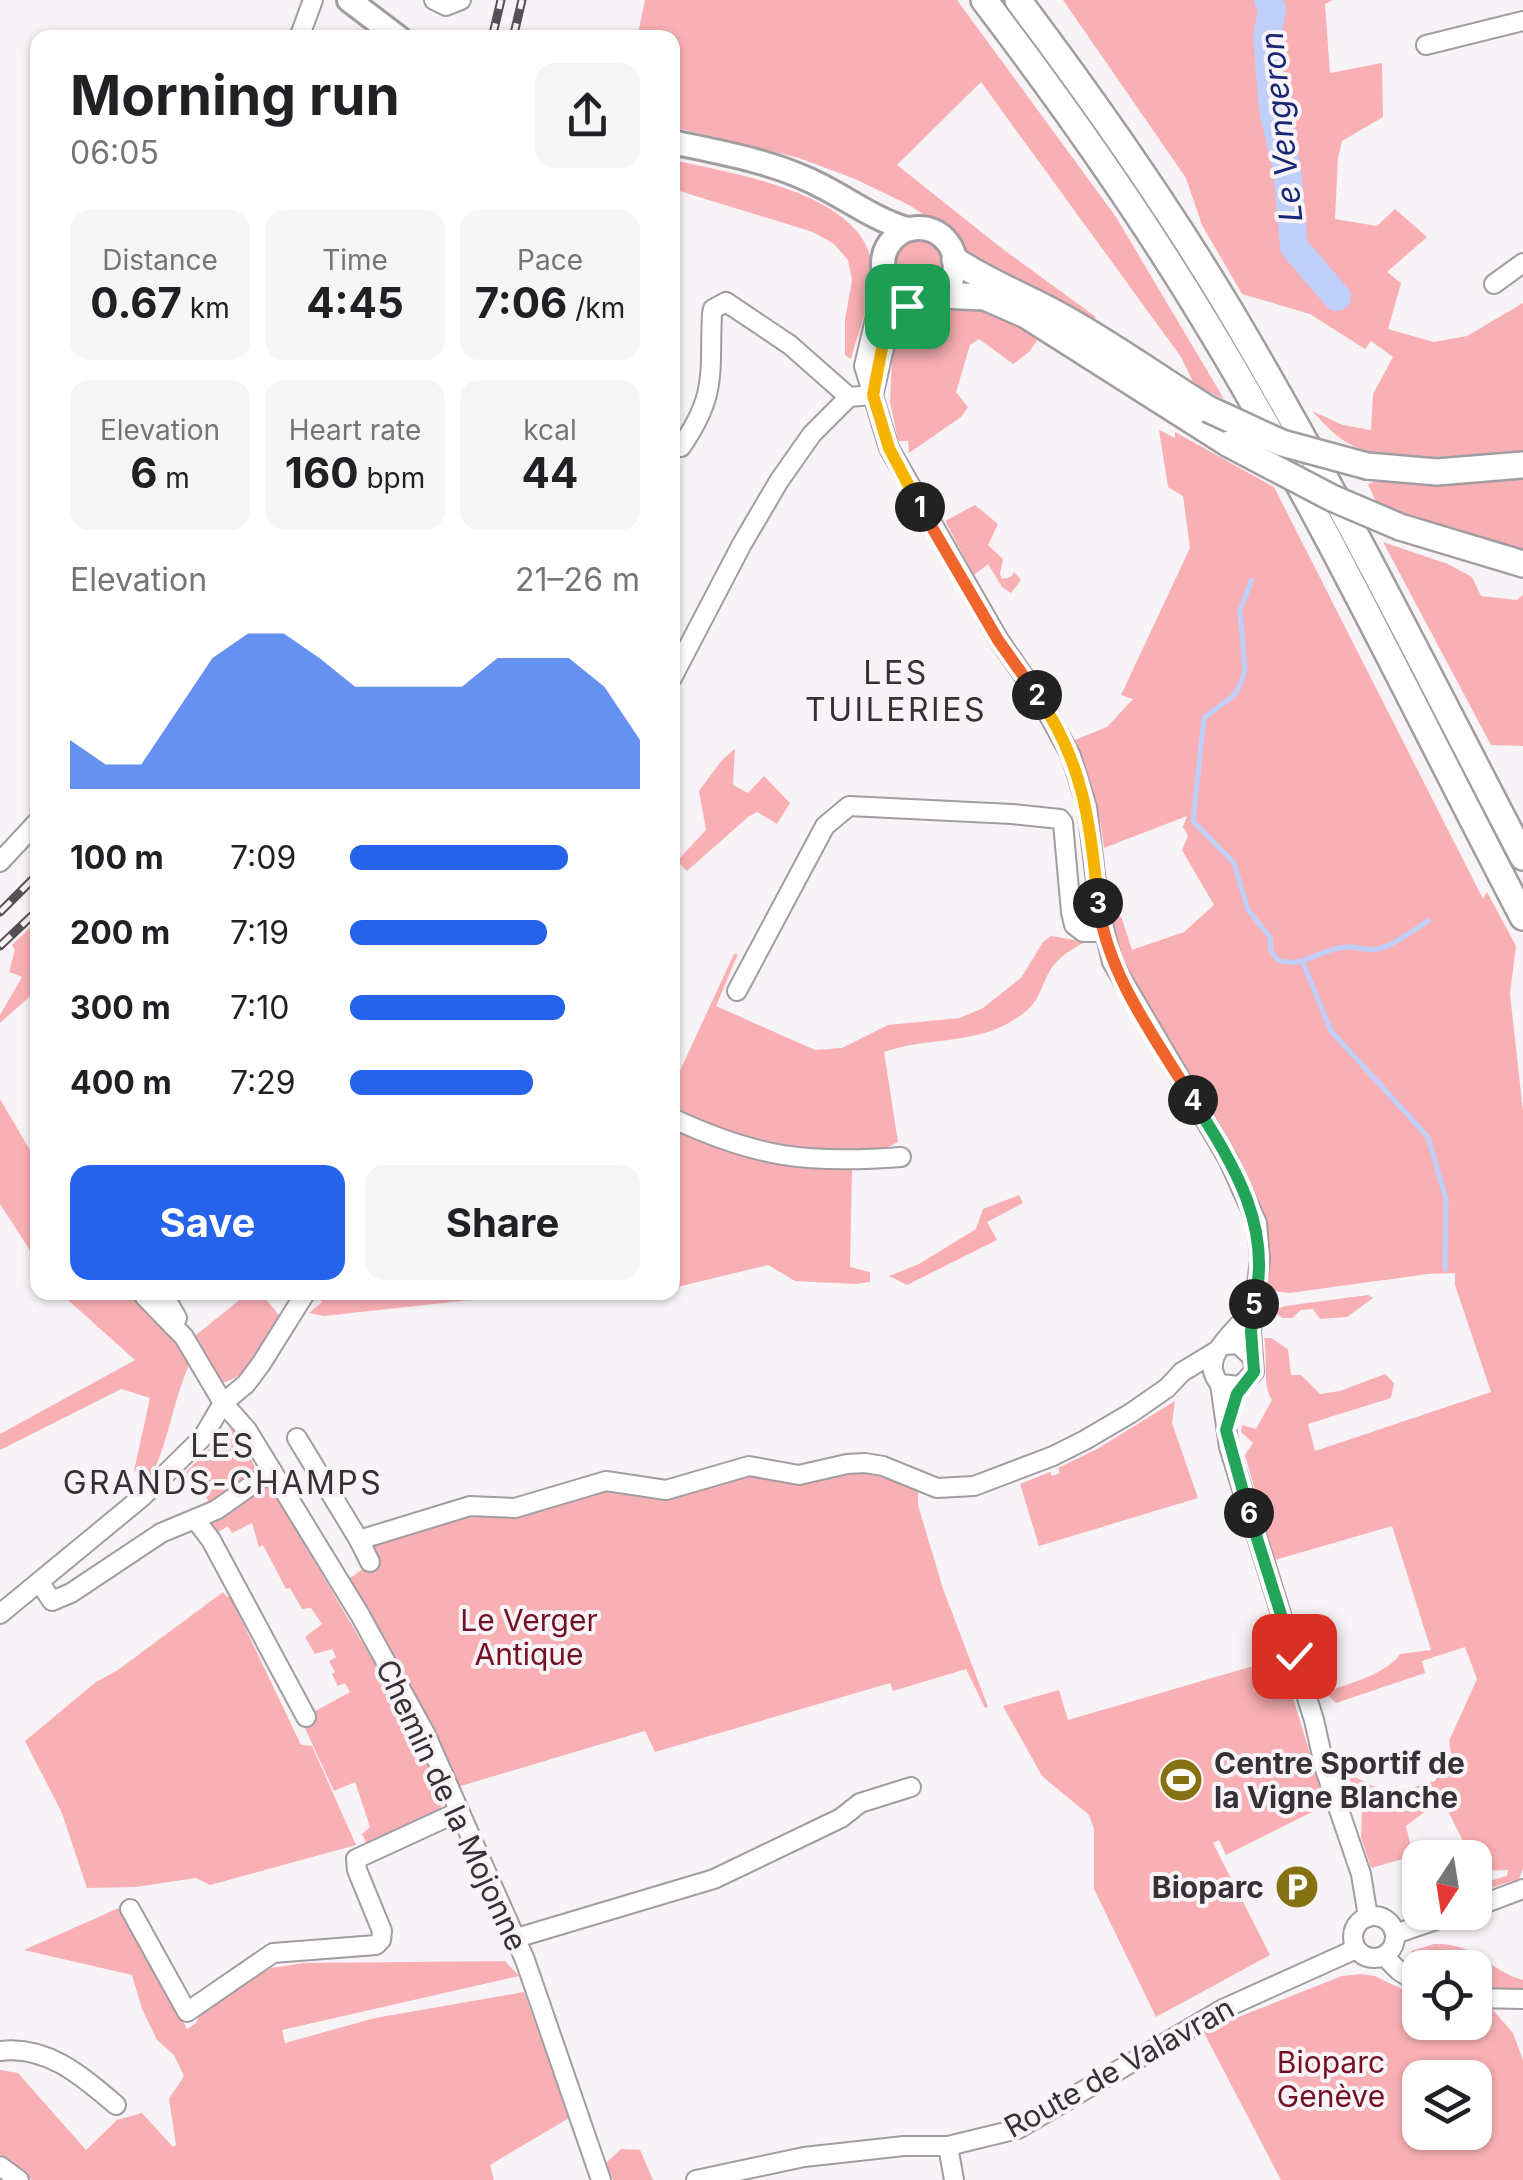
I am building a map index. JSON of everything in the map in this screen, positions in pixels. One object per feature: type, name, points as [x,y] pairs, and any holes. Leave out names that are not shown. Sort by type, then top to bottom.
[{"type":"highway","points":[[984,0],[1123,192],[1208,325],[1301,490],[1523,918]]},
{"type":"highway","points":[[1018,0],[1133,160],[1230,311],[1309,447],[1523,857]]},
{"type":"highway","points":[[956,260],[980,278],[1086,330],[1208,409],[1282,443],[1367,466],[1437,472],[1523,464]]},
{"type":"highway","points":[[926,298],[979,296],[1015,309],[1229,444],[1332,498],[1400,527],[1523,564]]},
{"type":"main road","points":[[349,0],[388,30]]},
{"type":"main road","points":[[680,144],[795,174],[854,207],[906,229]]},
{"type":"main road","points":[[854,207],[873,235],[884,267],[896,293],[926,298],[950,282],[956,260],[948,242],[936,231],[919,227],[906,229],[890,242],[884,267]]},
{"type":"street","points":[[302,30],[313,0]]},
{"type":"street","points":[[434,0],[446,6],[462,0]]},
{"type":"street","points":[[1426,44],[1523,20]]},
{"type":"street","points":[[1494,284],[1523,263]]},
{"type":"street","points":[[884,267],[864,361],[865,377],[889,448],[998,640],[1041,701],[1071,756],[1091,826],[1104,932],[1122,983],[1208,1124],[1252,1208],[1260,1250],[1259,1284],[1253,1307],[1254,1372],[1237,1394],[1226,1430]]},
{"type":"street","points":[[873,395],[883,343],[899,314],[926,298]]},
{"type":"street","points":[[680,446],[703,408],[713,367],[713,308],[726,302],[790,344],[850,397]]},
{"type":"street","points":[[680,663],[779,481],[812,434],[850,397],[873,395]]},
{"type":"street","points":[[737,991],[825,826],[849,806],[1060,819],[1074,925],[1083,932],[1104,932]]},
{"type":"street","points":[[0,862],[30,830]]},
{"type":"street","points":[[1072,912],[1099,907]]},
{"type":"street","points":[[680,1122],[730,1144],[798,1159],[901,1157]]},
{"type":"street","name":"Chemin de la Mojonne","points":[[159,1300],[177,1318],[173,1326],[272,1471],[413,1709],[524,1960],[601,2180]]},
{"type":"street","points":[[0,1614],[155,1486],[203,1437],[223,1403],[249,1381],[301,1300]]},
{"type":"street","points":[[1253,1307],[1210,1364],[1217,1380],[1234,1465],[1361,1874],[1368,1917]]},
{"type":"street","points":[[359,1540],[470,1506],[516,1508],[606,1482],[666,1490],[749,1466],[799,1475],[865,1463],[883,1466],[936,1488],[966,1487],[1053,1456],[1131,1413],[1167,1388],[1182,1372],[1220,1349],[1245,1347],[1253,1358]]},
{"type":"street","points":[[1167,1388],[1217,1380],[1233,1388],[1246,1383]]},
{"type":"street","points":[[298,1438],[370,1562]]},
{"type":"street","points":[[40,1583],[52,1601],[72,1593],[161,1532],[216,1510],[272,1471]]},
{"type":"street","points":[[195,1520],[212,1540],[306,1717]]},
{"type":"street","points":[[513,1939],[714,1878],[841,1818],[860,1803],[911,1787]]},
{"type":"street","points":[[130,1909],[187,2012],[273,1953],[376,1945],[382,1930],[356,1859],[458,1812]]},
{"type":"street","points":[[1492,1901],[1523,1890]]},
{"type":"street","points":[[1368,1917],[1388,1922],[1395,1934],[1393,1947],[1384,1956],[1372,1959],[1356,1948],[1352,1938],[1355,1928],[1368,1917]]},
{"type":"street","points":[[1395,1934],[1407,1930]]},
{"type":"street","name":"Route de Valavran","points":[[696,2180],[804,2156],[904,2146],[948,2146],[1018,2129],[1211,2015],[1356,1948]]},
{"type":"street","points":[[1384,1956],[1402,1973]]},
{"type":"street","points":[[1492,1998],[1523,1999]]},
{"type":"street","points":[[0,2050],[36,2052],[80,2074],[116,2105]]},
{"type":"street","points":[[948,2146],[954,2180]]},
{"type":"street","points":[[0,2166],[19,2180]]},
{"type":"green space","points":[[645,0],[957,0],[1116,217],[1224,399],[1195,386],[1181,357],[981,82],[897,165],[1096,317],[1089,325],[965,257],[946,229],[909,205],[855,179],[799,158],[680,129],[680,30],[639,30]]},
{"type":"green space","points":[[1063,0],[1333,0],[1325,4],[1330,73],[1382,63],[1383,117],[1342,141],[1335,219],[1377,226],[1395,209],[1427,237],[1387,272],[1401,283],[1388,329],[1434,342],[1467,336],[1523,303],[1523,451],[1455,459],[1403,458],[1358,448],[1329,429],[1312,411],[1343,425],[1371,430],[1373,394],[1393,357],[1371,341],[1365,349],[1310,314],[1242,294],[1202,225],[1186,178]]},
{"type":"green space","points":[[680,162],[792,191],[847,221],[865,242],[872,268],[868,302],[851,359],[845,355],[845,320],[852,280],[848,260],[834,244],[813,232],[680,191]]},
{"type":"green space","points":[[919,235],[940,243],[948,264],[940,285],[919,293],[898,285],[890,264],[898,243]]},
{"type":"green space","points":[[967,300],[1041,335],[1029,352],[1013,364],[979,339],[970,345],[956,392],[968,407],[961,417],[909,453],[908,441],[898,441],[890,402],[892,360],[885,359],[900,321],[918,308]]},
{"type":"green space","points":[[1159,430],[1175,438],[1175,432],[1274,487],[1483,899],[1487,892],[1516,946],[1510,994],[1523,1111],[1523,1869],[1519,1879],[1492,1888],[1492,1880],[1507,1876],[1508,1870],[1492,1871],[1492,1840],[1462,1840],[1442,1799],[1406,1826],[1409,1840],[1402,1840],[1402,1859],[1371,1868],[1361,1837],[1362,1810],[1347,1773],[1389,1794],[1435,1781],[1445,1760],[1452,1760],[1449,1741],[1477,1679],[1465,1647],[1422,1661],[1425,1673],[1336,1703],[1325,1692],[1377,1673],[1400,1654],[1431,1650],[1392,1526],[1275,1560],[1245,1455],[1253,1443],[1241,1432],[1242,1425],[1256,1429],[1272,1400],[1267,1387],[1264,1338],[1288,1349],[1291,1375],[1301,1375],[1320,1394],[1340,1391],[1385,1374],[1394,1383],[1391,1398],[1308,1424],[1315,1451],[1491,1392],[1455,1285],[1455,1273],[1289,1293],[1273,1291],[1266,1284],[1266,1230],[1214,1119],[1118,955],[1111,903],[1122,919],[1132,950],[1184,932],[1214,905],[1182,850],[1188,836],[1183,827],[1187,816],[1104,848],[1094,793],[1075,740],[1107,727],[1133,699],[1121,695],[1190,548],[1183,496],[1168,487]]},
{"type":"green space","points":[[1523,476],[1523,551],[1422,524],[1377,504],[1368,484],[1384,479],[1466,483]]},
{"type":"green space","points":[[975,505],[998,524],[988,545],[1003,559],[1002,579],[1014,572],[1021,580],[1011,593],[1002,587],[988,564],[974,575],[945,521]]},
{"type":"green space","points":[[1383,542],[1448,564],[1472,577],[1481,596],[1517,600],[1523,595],[1523,746],[1491,745]]},
{"type":"green space","points":[[735,749],[733,785],[748,793],[764,776],[790,803],[777,824],[757,812],[748,817],[687,871],[680,858],[706,830],[699,791]]},
{"type":"green space","points":[[30,928],[30,996],[0,1023],[0,1015],[22,977],[9,972],[15,950],[12,945]]},
{"type":"green space","points":[[1051,936],[1085,942],[1056,962],[1035,1002],[1025,1012],[992,1031],[884,1052],[898,1142],[885,1153],[854,1155],[759,1145],[680,1114],[680,1071],[734,954],[738,954],[716,1006],[815,1050],[842,1048],[888,1025],[960,1018],[983,1008],[1021,978],[1043,942]]},
{"type":"green space","points":[[0,1099],[30,1150],[30,1250],[0,1204]]},
{"type":"green space","points":[[680,1129],[760,1157],[852,1168],[850,1267],[870,1272],[870,1282],[795,1281],[768,1265],[680,1286]]},
{"type":"green space","points":[[1019,1195],[1023,1203],[987,1222],[997,1240],[907,1285],[889,1276],[919,1264],[976,1229],[983,1209]]},
{"type":"green space","points":[[1368,1295],[1373,1298],[1347,1317],[1320,1319],[1313,1309],[1301,1310],[1292,1318],[1277,1314],[1285,1306]]},
{"type":"green space","points":[[68,1300],[142,1300],[190,1363],[151,1477],[134,1471],[150,1398],[121,1389],[0,1450],[0,1434],[135,1360]]},
{"type":"green space","points":[[239,1300],[267,1300],[283,1320],[250,1367],[222,1383],[195,1342],[196,1335]]},
{"type":"green space","points":[[471,1300],[324,1316],[309,1313],[322,1302]]},
{"type":"green space","points":[[1175,1401],[1172,1423],[1198,1498],[1039,1546],[1020,1484],[1050,1472],[1052,1476],[1060,1473],[1058,1468]]},
{"type":"green space","points":[[230,1428],[243,1441],[257,1472],[211,1504],[186,1472]]},
{"type":"green space","name":"Le Verger Antique","points":[[847,1471],[876,1472],[918,1492],[918,1505],[943,1589],[988,1707],[985,1708],[966,1669],[893,1691],[890,1683],[655,1752],[645,1731],[454,1788],[346,1581],[377,1559],[374,1544],[467,1515],[608,1489],[661,1499],[744,1476],[800,1484]]},
{"type":"green space","points":[[267,1481],[389,1688],[392,1687],[443,1800],[439,1813],[374,1842],[366,1842],[362,1834],[370,1827],[355,1782],[334,1791],[303,1724],[310,1714],[350,1692],[345,1683],[338,1686],[332,1674],[335,1672],[329,1661],[336,1657],[332,1649],[315,1654],[305,1637],[322,1624],[311,1608],[302,1609],[290,1588],[286,1589],[263,1545],[259,1547],[252,1523],[232,1533],[228,1526],[215,1534],[208,1524]]},
{"type":"green space","points":[[223,1592],[230,1596],[301,1745],[312,1746],[356,1845],[210,1885],[196,1878],[135,1887],[87,1888],[62,1813],[25,1741],[96,1682]]},
{"type":"green space","name":"Centre Sportif de la Vigne Blanche","points":[[1281,1658],[1324,1800],[1309,1807],[1312,1812],[1226,1855],[1219,1840],[1213,1843],[1270,1955],[1156,2017],[1094,1889],[1094,1829],[1089,1815],[1042,1776],[1003,1706],[1059,1690],[1068,1720]]},
{"type":"green space","points":[[121,1907],[187,2029],[196,2023],[202,2009],[271,1968],[304,1963],[505,1961],[519,1976],[282,2030],[285,2043],[375,2018],[524,1992],[569,2118],[490,2165],[494,2180],[32,2180],[0,2154],[0,2070],[18,2073],[86,2150],[117,2120],[142,2113],[173,2147],[176,2145],[169,2099],[184,2076],[174,2055],[157,2040],[132,1975],[24,1950]]},
{"type":"green space","points":[[1434,1944],[1466,1950],[1415,1950]]},
{"type":"green space","points":[[1492,1965],[1523,1980],[1523,1991],[1492,1987]]},
{"type":"green space","name":"Bioparc Genève","points":[[1360,1974],[1375,1976],[1402,1989],[1402,2040],[1492,2040],[1492,2009],[1513,2033],[1523,2060],[1523,2180],[1281,2180],[1203,2031],[1342,1976]]},
{"type":"green space","points":[[621,2149],[640,2150],[653,2180],[613,2180],[606,2163]]},
{"type":"waterway","name":"Le Vengeron","points":[[1268,0],[1272,9],[1267,37],[1273,110],[1287,169],[1294,247],[1337,297]]},
{"type":"waterway","points":[[1252,580],[1240,610],[1245,670],[1233,696],[1204,718],[1193,821],[1234,863],[1248,910],[1270,937],[1271,951],[1278,960],[1296,962],[1347,947],[1382,948],[1428,921]]},
{"type":"waterway","points":[[1303,963],[1331,1031],[1428,1137],[1446,1199],[1445,1269]]},
{"type":"railway","points":[[494,30],[501,0]]},
{"type":"railway","points":[[515,30],[522,0]]},
{"type":"railway","points":[[0,912],[30,882]]},
{"type":"railway","points":[[0,946],[30,918]]},
{"type":"place","name":"Centre Sportif de la Vigne Blanche","points":[[1181,1780]]},
{"type":"place","name":"Bioparc","points":[[1297,1887]]},
{"type":"district","name":"LES TUILERIES","points":[[896,690]]},
{"type":"district","name":"LES GRANDS-CHAMPS","points":[[223,1464]]},
{"type":"route","points":[[907,306],[883,343],[873,395],[889,448],[998,640],[1041,701],[1071,756],[1088,807],[1099,907],[1112,962],[1228,1159],[1257,1223],[1259,1284],[1251,1331],[1254,1372],[1237,1394],[1226,1430],[1294,1656]]}]
